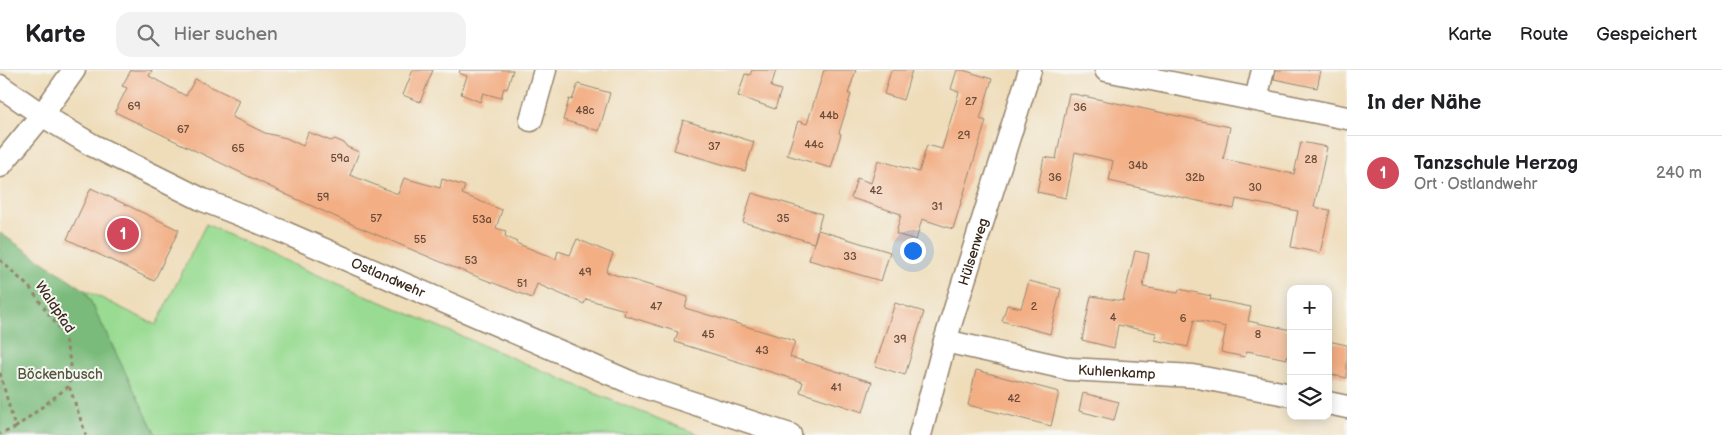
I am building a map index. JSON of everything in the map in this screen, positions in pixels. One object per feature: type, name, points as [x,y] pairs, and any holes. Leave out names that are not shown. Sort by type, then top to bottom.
[{"type":"street","points":[[0,166],[42,115],[74,70]]},
{"type":"street","points":[[530,120],[545,70]]},
{"type":"street","name":"Hülsenweg","points":[[920,435],[945,342],[1030,70]]},
{"type":"street","points":[[1106,70],[1347,118]]},
{"type":"street","points":[[1256,99],[1263,70]]},
{"type":"street","name":"Ostlandwehr","points":[[0,86],[42,115],[92,145],[203,200],[632,384],[790,435]]},
{"type":"street","name":"Kuhlenkamp","points":[[945,342],[1070,369],[1194,376],[1287,394]]},
{"type":"street","points":[[1332,404],[1347,407]]},
{"type":"path","name":"Waldpfad","points":[[0,260],[30,288],[64,336],[71,365],[69,386],[86,435]]},
{"type":"path","points":[[0,373],[15,428]]},
{"type":"path","points":[[0,434],[15,428],[69,386]]},
{"type":"green space","points":[[206,224],[278,258],[618,403],[700,435],[156,435],[85,290],[156,325]]},
{"type":"green space","name":"Böckenbusch","points":[[0,233],[85,290],[156,435],[0,435]]},
{"type":"building","points":[[131,70],[152,70],[149,76],[186,96],[195,79],[239,100],[232,117],[265,133],[286,138],[303,146],[308,132],[331,141],[335,139],[344,143],[347,147],[359,152],[350,175],[398,194],[404,178],[440,188],[442,179],[465,186],[462,194],[502,210],[496,228],[506,231],[505,236],[516,243],[556,259],[558,251],[570,255],[577,239],[613,254],[606,272],[688,297],[685,308],[795,341],[790,357],[872,382],[863,412],[800,392],[803,382],[675,342],[678,332],[624,315],[625,310],[586,299],[584,304],[537,284],[532,298],[455,268],[281,192],[115,112],[127,88],[122,86]]},
{"type":"building","points":[[413,70],[433,70],[420,102],[403,95]]},
{"type":"building","points":[[460,70],[513,70],[507,89],[504,88],[501,98],[483,93],[480,102],[461,94],[467,76],[459,73]]},
{"type":"building","points":[[752,70],[776,70],[771,87],[781,90],[775,109],[738,96],[745,74],[750,75]]},
{"type":"building","points":[[824,70],[856,70],[848,94],[851,94],[831,168],[787,155],[798,121],[807,124]]},
{"type":"building","points":[[891,70],[912,70],[903,100],[884,94]]},
{"type":"building","points":[[957,70],[992,79],[980,119],[986,121],[953,229],[922,219],[916,240],[896,234],[901,214],[851,198],[857,178],[871,183],[878,160],[919,172],[927,145],[942,149],[959,92],[951,89]]},
{"type":"building","points":[[1276,70],[1321,70],[1317,88],[1274,79]]},
{"type":"building","points":[[578,84],[610,93],[599,131],[563,120],[569,99],[572,100]]},
{"type":"building","points":[[1069,93],[1230,127],[1223,159],[1294,174],[1301,142],[1327,147],[1314,207],[1330,210],[1320,253],[1291,247],[1298,211],[1236,199],[1234,209],[1109,181],[1113,161],[1075,152],[1066,198],[1037,192],[1044,157],[1056,159]]},
{"type":"building","points":[[683,120],[754,142],[745,171],[674,150]]},
{"type":"building","points":[[91,188],[179,230],[154,281],[67,239]]},
{"type":"building","points":[[752,193],[822,214],[814,243],[743,222]]},
{"type":"building","points":[[818,230],[890,252],[881,281],[809,260]]},
{"type":"building","points":[[1135,251],[1149,254],[1143,287],[1178,293],[1179,289],[1211,296],[1210,299],[1251,307],[1248,321],[1287,329],[1287,359],[1247,351],[1245,357],[1221,352],[1226,327],[1194,320],[1188,347],[1155,340],[1156,333],[1118,325],[1114,348],[1082,340],[1091,296],[1123,301]]},
{"type":"building","points":[[1029,281],[1061,289],[1050,334],[1002,321],[1007,305],[1021,308]]},
{"type":"building","points":[[895,303],[924,312],[905,375],[875,366]]},
{"type":"building","points":[[1332,342],[1347,345],[1347,378],[1332,375]]},
{"type":"building","points":[[976,370],[1059,392],[1051,426],[968,405]]},
{"type":"building","points":[[1083,393],[1119,402],[1114,420],[1079,411]]},
{"type":"place","name":"Tanzschule Herzog","points":[[123,234]]}]
